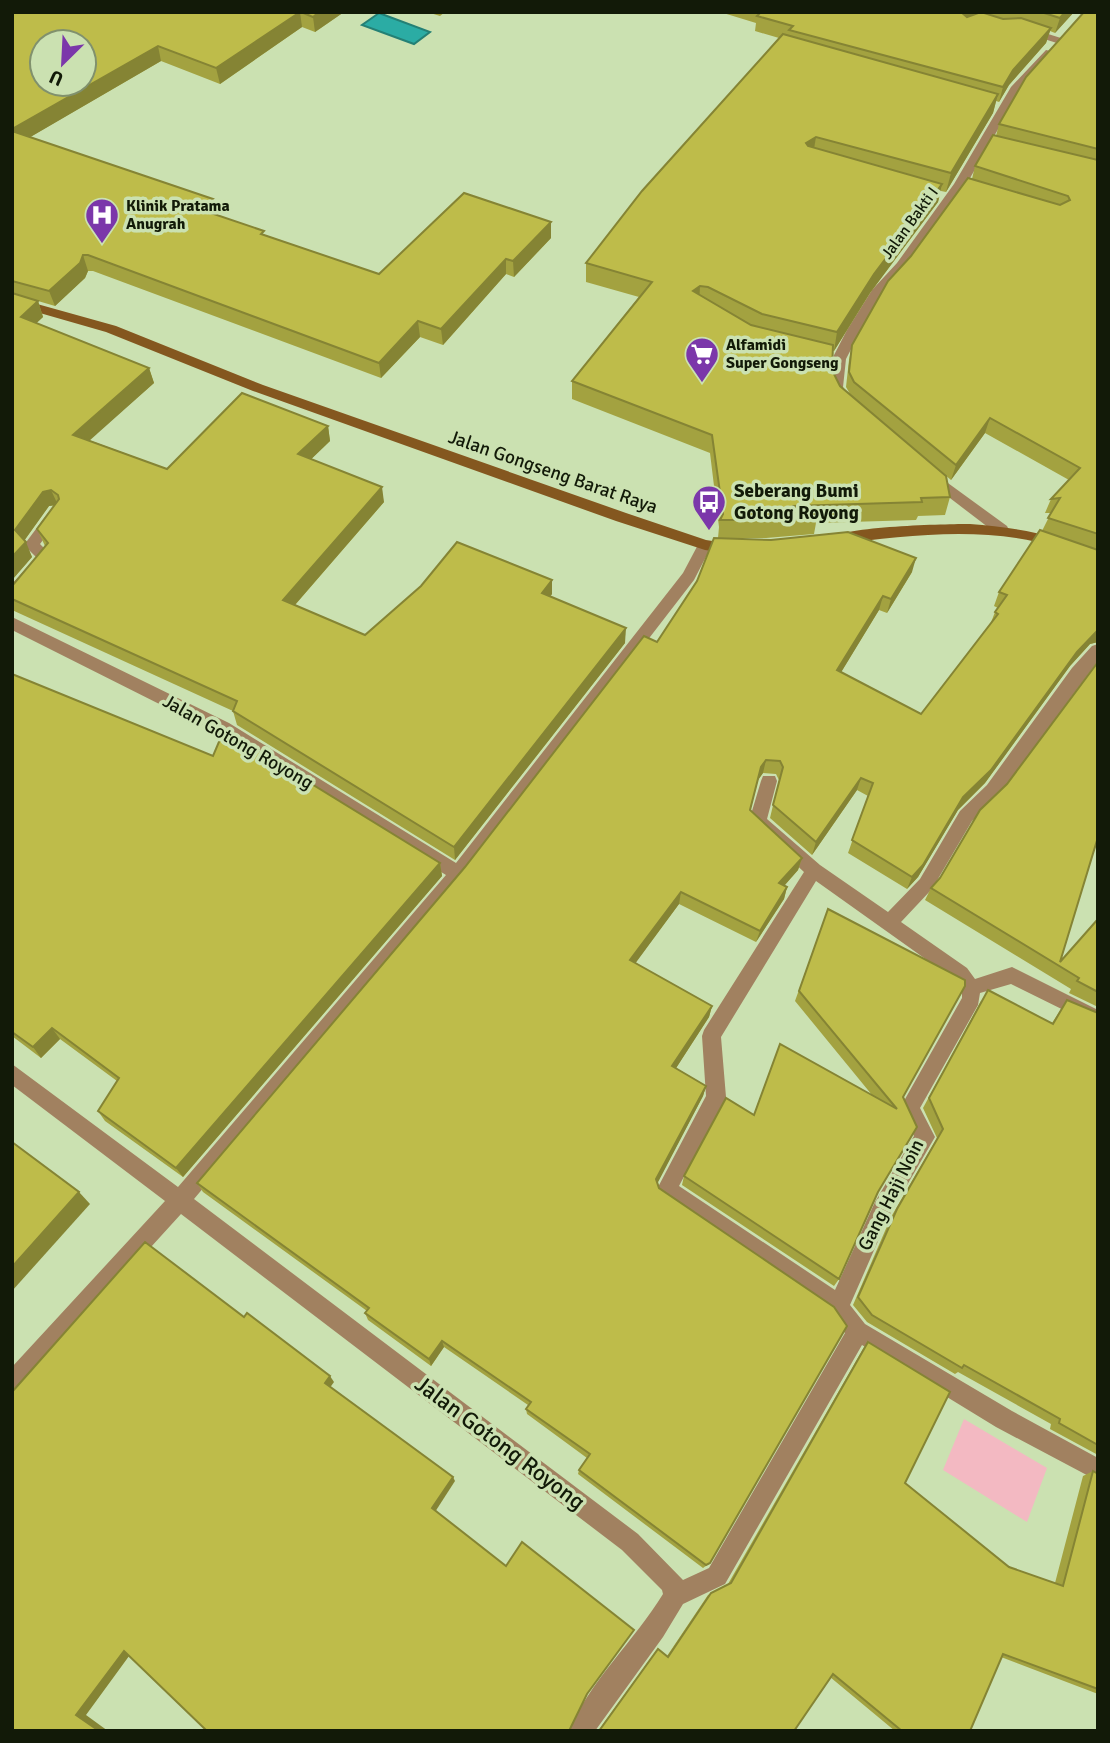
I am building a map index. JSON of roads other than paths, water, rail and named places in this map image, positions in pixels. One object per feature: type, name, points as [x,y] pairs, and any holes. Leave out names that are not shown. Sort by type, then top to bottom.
[{"type":"street","name":"Jalan Bakti I","points":[[839,359],[877,293],[901,266],[943,198],[966,186],[989,144],[996,107],[1063,36],[1015,26]]},
{"type":"street","name":"Jalan Gongseng Barat Raya","points":[[12,300],[111,329],[258,388],[705,545],[743,548]]},
{"type":"street","points":[[820,354],[839,359],[836,387],[850,408]]},
{"type":"street","points":[[924,469],[1002,530]]},
{"type":"street","points":[[12,595],[46,556],[31,545],[56,512]]},
{"type":"street","points":[[816,542],[904,530],[1002,530],[1038,536],[1098,559]]},
{"type":"street","points":[[12,1383],[181,1199],[458,873],[689,576],[705,545]]},
{"type":"street","name":"Jalan Gotong Royong","points":[[12,622],[223,728],[458,873]]},
{"type":"street","points":[[889,923],[926,884],[966,816],[993,790],[1078,672],[1098,650]]},
{"type":"street","points":[[769,781],[758,821],[814,870],[961,974],[971,988],[1012,975],[1098,1019]]},
{"type":"street","points":[[814,870],[711,1036],[716,1097],[667,1189],[839,1305],[843,1315],[858,1331],[1004,1419],[1098,1471]]},
{"type":"street","name":"Gang Haji Noin","points":[[839,1305],[882,1209],[925,1137],[910,1108],[971,999],[971,988]]},
{"type":"street","name":"Jalan Gotong Royong","points":[[12,1073],[630,1542],[673,1584],[675,1596]]},
{"type":"street","points":[[581,1731],[597,1705],[655,1629],[675,1596],[716,1576],[858,1331]]},
{"type":"water","points":[[379,13],[430,32],[414,44],[362,25]]},
{"type":"place","name":"Klinik Pratama Anugrah","points":[[102,245]]},
{"type":"place","name":"Alfamidi Super Gongseng","points":[[702,384]]},
{"type":"place","name":"Seberang Bumi Gotong Royong","points":[[709,532]]}]
